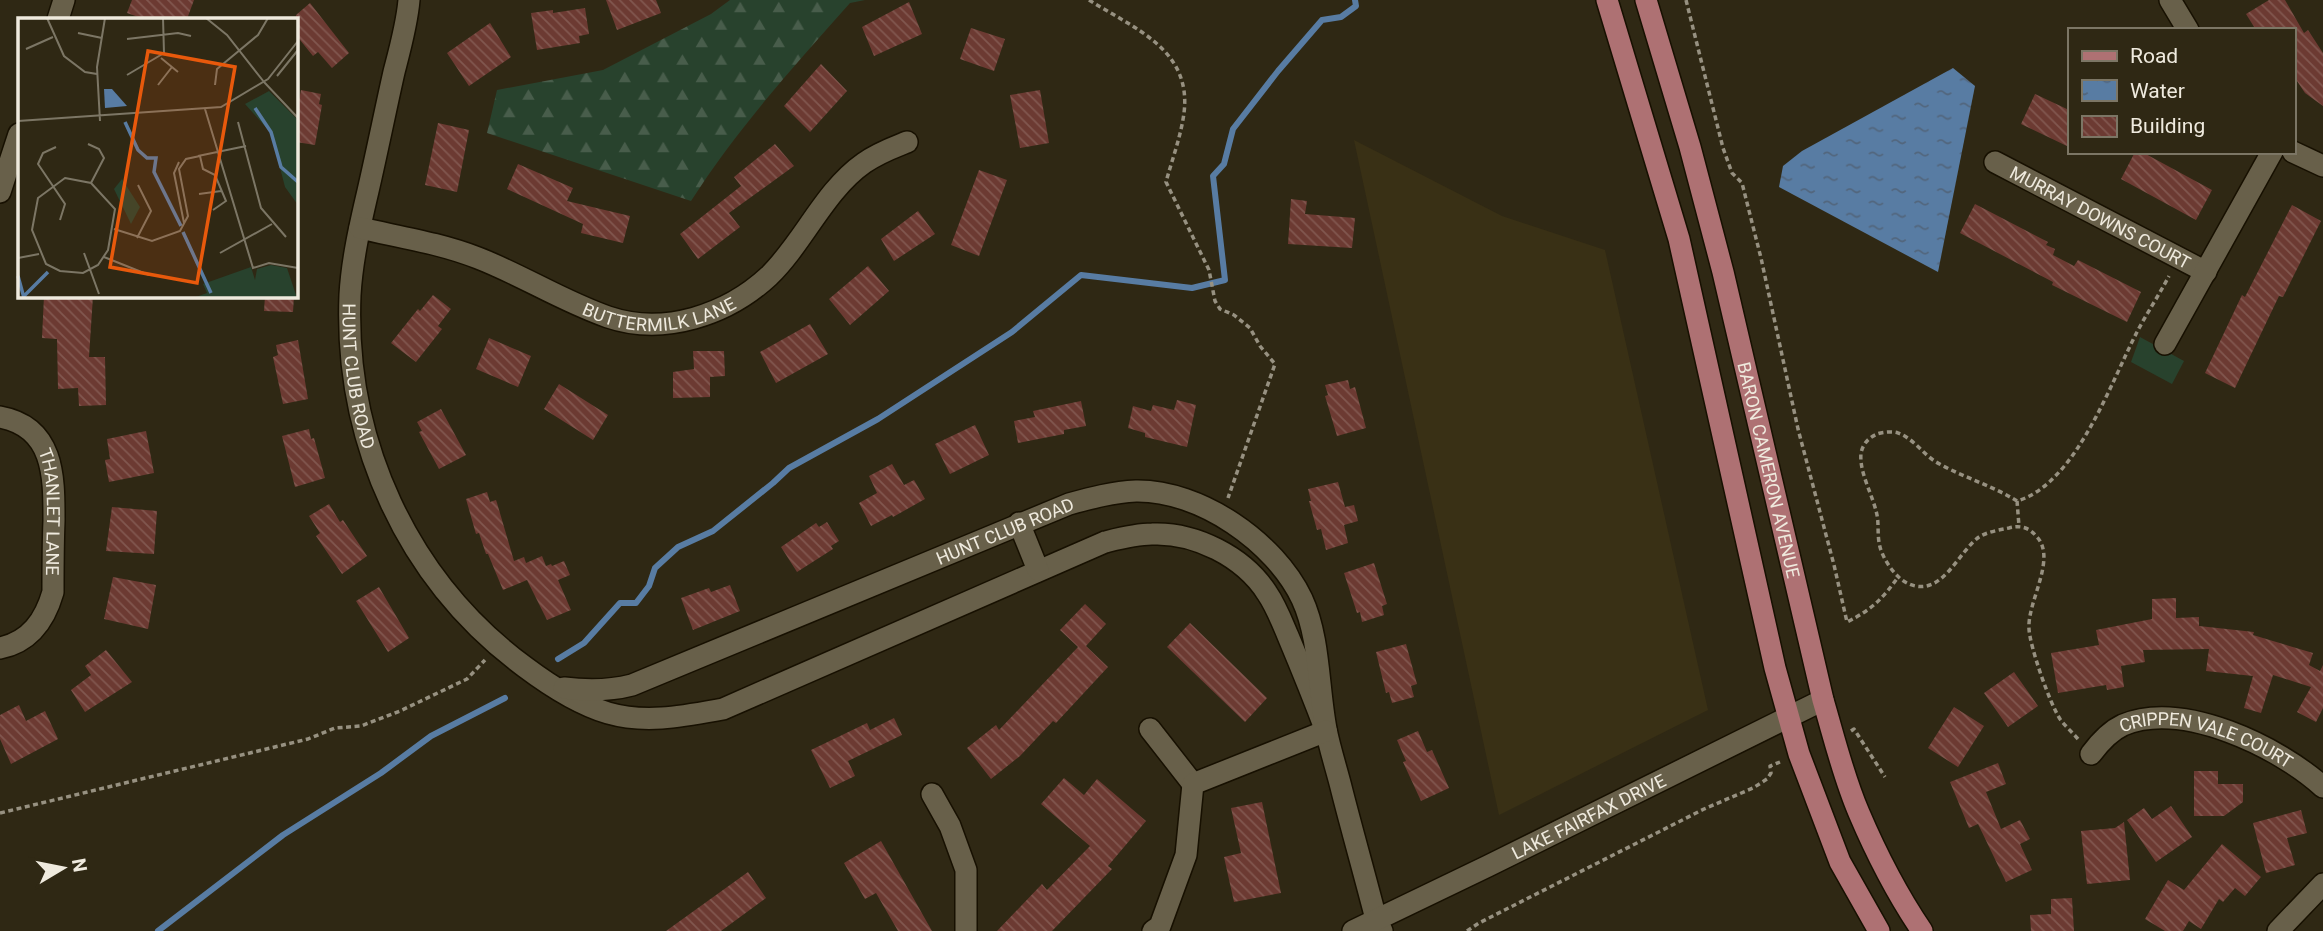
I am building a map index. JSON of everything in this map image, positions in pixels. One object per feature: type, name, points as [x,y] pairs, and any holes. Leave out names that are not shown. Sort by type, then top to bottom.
[{"type":"main road","name":"BARON CAMERON AVENUE","points":[[1607,0],[1679,239],[1775,668],[1799,754],[1840,862],[1879,931]]},
{"type":"main road","name":"BARON CAMERON AVENUE","points":[[1646,0],[1690,147],[1723,272],[1823,700],[1858,812],[1899,893],[1922,931]]},
{"type":"street","points":[[58,18],[64,0]]},
{"type":"street","name":"HUNT CLUB ROAD","points":[[409,0],[360,228],[350,293],[350,343],[354,386],[363,430],[378,475],[396,516],[417,553],[450,597],[479,629],[536,675],[591,707],[644,719],[677,718],[723,709],[1105,542],[1156,533],[1218,549],[1244,566],[1267,591],[1283,624],[1326,731],[1379,925]]},
{"type":"street","points":[[2170,0],[2187,28]]},
{"type":"street","points":[[0,192],[18,137]]},
{"type":"street","name":"BUTTERMILK LANE","points":[[360,228],[443,246],[479,258],[611,318],[639,323],[668,323],[697,318],[725,307],[750,292],[771,273],[845,180],[862,164],[881,152],[907,142]]},
{"type":"street","points":[[2295,153],[2323,166]]},
{"type":"street","name":"MURRAY DOWNS COURT","points":[[2165,344],[2271,154]]},
{"type":"street","name":"MURRAY DOWNS COURT","points":[[1995,162],[2206,272]]},
{"type":"street","name":"THANLET LANE","points":[[0,417],[22,425],[47,452],[54,477],[54,489],[53,592],[48,610],[39,625],[26,638],[0,648]]},
{"type":"street","name":"HUNT CLUB ROAD","points":[[557,687],[593,691],[632,685],[1019,523],[1094,497],[1138,491],[1184,499],[1222,516],[1269,552],[1288,576],[1302,600],[1312,631],[1326,731]]},
{"type":"street","points":[[1019,523],[1038,570]]},
{"type":"street","name":"LAKE FAIRFAX DRIVE","points":[[1353,931],[1379,925],[1510,856],[1823,700]]},
{"type":"street","name":"CRIPPEN VALE COURT","points":[[2091,754],[2104,738],[2121,726],[2140,719],[2196,722],[2232,732],[2264,746],[2297,766],[2323,787]]},
{"type":"street","points":[[1150,729],[1193,784],[1186,855],[1160,926],[1153,931]]},
{"type":"street","points":[[1193,784],[1326,731]]},
{"type":"street","points":[[932,794],[950,825],[966,870],[966,931]]},
{"type":"street","points":[[2278,931],[2323,884]]},
{"type":"path","points":[[1089,0],[1157,42],[1172,57],[1182,79],[1184,112],[1166,182],[1209,271],[1215,301],[1220,309],[1250,327],[1260,346],[1275,364],[1222,516]]},
{"type":"path","points":[[1686,0],[1702,55],[1721,140],[1732,173],[1742,183],[1798,429],[1847,622],[1866,613],[1881,601],[1899,576]]},
{"type":"path","points":[[2091,754],[2059,717],[2032,647],[2030,615],[2043,569],[2044,550],[2039,539],[2030,530],[2018,526],[1980,536],[1952,570],[1937,581],[1922,585],[1909,584],[1887,563],[1880,547],[1878,517],[1861,455],[1863,445],[1868,439],[1880,433],[1897,432],[1932,460],[2017,501],[2041,490],[2061,470],[2095,418],[2179,258]]},
{"type":"path","points":[[2017,501],[2018,526]]},
{"type":"path","points":[[0,813],[308,739],[335,728],[361,726],[467,679],[498,645]]},
{"type":"path","points":[[1835,738],[1854,729],[1885,777]]},
{"type":"path","points":[[1467,931],[1704,809],[1761,783],[1770,773],[1770,766],[1799,754]]},
{"type":"shaded area","points":[[1354,140],[1502,216],[1605,250],[1708,710],[1499,815]]},
{"type":"green space","points":[[730,0],[865,0],[850,3],[787,75],[746,124],[691,201],[487,133],[497,90],[603,70],[711,14]]},
{"type":"green space","points":[[2140,337],[2184,361],[2172,384],[2131,362]]},
{"type":"water","points":[[1953,68],[1975,86],[1938,272],[1779,187],[1783,166],[1802,151]]},
{"type":"building","points":[[132,0],[194,0],[187,18],[141,18],[127,13]]},
{"type":"building","points":[[606,0],[656,0],[661,13],[617,30]]},
{"type":"building","points":[[2269,0],[2285,0],[2304,33],[2308,30],[2323,53],[2323,106],[2305,93],[2295,78],[2295,28],[2255,28],[2246,14]]},
{"type":"building","points":[[909,2],[922,34],[874,56],[862,27]]},
{"type":"building","points":[[310,3],[349,53],[332,68],[318,52],[313,56],[298,37],[296,15]]},
{"type":"building","points":[[585,8],[589,34],[579,36],[580,43],[537,50],[531,13]]},
{"type":"building","points":[[490,23],[511,57],[469,86],[447,53]]},
{"type":"building","points":[[971,28],[1005,39],[994,71],[960,59]]},
{"type":"building","points":[[821,64],[847,91],[810,132],[784,106]]},
{"type":"building","points":[[301,90],[321,94],[319,104],[322,105],[315,145],[298,142]]},
{"type":"building","points":[[1040,90],[1049,143],[1020,148],[1010,95]]},
{"type":"building","points":[[2035,94],[2068,110],[2068,147],[2021,124]]},
{"type":"building","points":[[438,123],[469,130],[457,192],[425,185]]},
{"type":"building","points":[[775,144],[794,166],[729,213],[740,227],[698,259],[680,234],[741,186],[734,177]]},
{"type":"building","points":[[2134,154],[2146,154],[2212,190],[2196,220],[2121,179]]},
{"type":"building","points":[[518,164],[573,188],[567,201],[630,216],[623,243],[581,233],[583,224],[507,189]]},
{"type":"building","points":[[979,170],[1007,180],[979,256],[951,245]]},
{"type":"building","points":[[1291,199],[1307,201],[1305,214],[1355,218],[1352,248],[1288,244]]},
{"type":"building","points":[[1975,204],[2048,242],[2046,245],[2055,249],[2053,255],[2074,266],[2078,260],[2141,292],[2127,322],[2052,285],[2053,282],[1960,233]]},
{"type":"building","points":[[2292,205],[2321,221],[2283,297],[2279,296],[2235,388],[2205,373],[2242,295],[2245,297]]},
{"type":"building","points":[[918,211],[935,234],[894,261],[881,239]]},
{"type":"building","points":[[868,266],[889,291],[850,325],[829,299]]},
{"type":"building","points":[[433,295],[451,309],[438,326],[442,329],[416,362],[391,343]]},
{"type":"building","points":[[44,298],[93,298],[89,357],[105,357],[106,405],[79,406],[78,388],[58,389],[57,339],[42,338]]},
{"type":"building","points":[[265,298],[294,298],[293,312],[264,311]]},
{"type":"building","points":[[810,324],[828,354],[776,383],[760,352]]},
{"type":"building","points":[[489,338],[531,356],[518,387],[476,369]]},
{"type":"building","points":[[298,340],[308,399],[283,404],[273,357],[278,355],[276,345]]},
{"type":"building","points":[[693,351],[724,351],[725,376],[710,377],[710,397],[673,398],[673,372],[694,369]]},
{"type":"building","points":[[1348,380],[1350,389],[1355,387],[1366,428],[1337,436],[1325,396],[1328,395],[1325,385]]},
{"type":"building","points":[[559,384],[608,415],[593,440],[544,409]]},
{"type":"building","points":[[1177,400],[1196,405],[1187,447],[1145,437],[1145,433],[1128,428],[1133,406],[1151,411],[1153,405],[1174,410]]},
{"type":"building","points":[[1081,401],[1086,426],[1064,430],[1064,434],[1018,443],[1014,421],[1035,417],[1033,411]]},
{"type":"building","points":[[441,409],[466,455],[439,469],[419,432],[422,431],[417,422]]},
{"type":"building","points":[[975,425],[989,455],[950,474],[935,444]]},
{"type":"building","points":[[309,429],[325,478],[295,487],[282,436]]},
{"type":"building","points":[[146,431],[154,473],[109,482],[105,460],[110,459],[107,439]]},
{"type":"building","points":[[892,464],[904,485],[914,480],[925,499],[871,526],[859,503],[877,493],[869,476]]},
{"type":"building","points":[[1338,482],[1345,507],[1354,505],[1358,521],[1344,525],[1348,543],[1326,550],[1321,529],[1317,530],[1308,489]]},
{"type":"building","points":[[487,492],[490,502],[496,500],[514,561],[524,557],[526,563],[542,556],[546,566],[552,566],[564,561],[570,575],[558,580],[571,610],[547,620],[527,580],[503,590],[479,533],[476,534],[466,499]]},
{"type":"building","points":[[329,504],[367,556],[342,574],[316,536],[320,533],[309,516]]},
{"type":"building","points":[[112,507],[157,511],[154,554],[106,551]]},
{"type":"building","points":[[827,522],[839,541],[831,546],[833,549],[797,572],[781,547],[816,523],[819,527]]},
{"type":"building","points":[[1374,563],[1387,604],[1382,606],[1384,615],[1362,622],[1344,573]]},
{"type":"building","points":[[113,577],[156,585],[148,629],[104,619]]},
{"type":"building","points":[[730,585],[740,611],[693,630],[681,598],[709,588],[711,592]]},
{"type":"building","points":[[379,587],[409,638],[388,652],[356,601]]},
{"type":"building","points":[[2176,598],[2176,618],[2199,617],[2199,626],[2254,632],[2253,635],[2313,653],[2309,665],[2320,671],[2323,665],[2323,708],[2316,722],[2297,712],[2311,687],[2273,675],[2261,713],[2244,708],[2253,676],[2206,671],[2209,649],[2143,650],[2145,662],[2121,666],[2124,687],[2107,690],[2106,685],[2058,693],[2051,653],[2099,645],[2096,630],[2152,619],[2152,599]]},
{"type":"building","points":[[1085,604],[1106,624],[1086,646],[1108,667],[1056,723],[1053,721],[1020,756],[991,779],[967,748],[996,725],[999,730],[1078,647],[1060,630]]},
{"type":"building","points":[[1190,623],[1267,698],[1245,722],[1167,647]]},
{"type":"building","points":[[1406,644],[1417,684],[1411,686],[1414,697],[1392,703],[1389,692],[1386,693],[1376,652]]},
{"type":"building","points":[[106,650],[132,682],[85,712],[71,690],[91,675],[85,666]]},
{"type":"building","points":[[2014,672],[2038,706],[2008,727],[1984,693]]},
{"type":"building","points":[[19,705],[26,721],[45,711],[58,739],[11,764],[0,739],[0,715]]},
{"type":"building","points":[[1954,707],[1984,726],[1958,767],[1928,748]]},
{"type":"building","points":[[894,718],[902,735],[848,761],[855,776],[830,788],[811,750],[867,723],[870,730]]},
{"type":"building","points":[[1418,731],[1427,752],[1432,750],[1449,788],[1421,801],[1403,762],[1406,761],[1397,740]]},
{"type":"building","points":[[1998,763],[2006,784],[1986,792],[2001,829],[2020,820],[2030,839],[2020,844],[2032,870],[2006,882],[1978,824],[1969,828],[1950,782]]},
{"type":"building","points":[[2194,771],[2218,771],[2218,784],[2243,784],[2243,802],[2224,816],[2194,816]]},
{"type":"building","points":[[1064,778],[1084,795],[1097,779],[1146,821],[1108,866],[1112,869],[1052,931],[997,931],[1042,884],[1047,890],[1090,846],[1041,804]]},
{"type":"building","points":[[1262,802],[1281,893],[1234,902],[1224,857],[1241,853],[1231,808]]},
{"type":"building","points":[[2171,806],[2192,837],[2156,862],[2127,820],[2144,808],[2152,819]]},
{"type":"building","points":[[2301,810],[2307,833],[2287,838],[2295,865],[2266,873],[2253,823]]},
{"type":"building","points":[[2124,822],[2130,880],[2087,884],[2081,831],[2115,828]]},
{"type":"building","points":[[881,841],[932,931],[898,931],[876,893],[865,899],[844,863]]},
{"type":"building","points":[[2222,844],[2261,877],[2245,896],[2235,888],[2223,902],[2219,899],[2201,929],[2189,921],[2183,931],[2165,931],[2145,919],[2168,880],[2184,890]]},
{"type":"building","points":[[748,872],[766,898],[721,931],[666,931]]},
{"type":"building","points":[[2072,898],[2074,931],[2031,931],[2030,915],[2051,914],[2051,899]]},
{"type":"waterway","points":[[558,659],[584,643],[620,603],[636,603],[649,586],[655,568],[678,547],[713,531],[789,468],[878,419],[1012,332],[1081,275],[1192,288],[1225,280],[1213,176],[1224,164],[1233,129],[1322,20],[1341,17],[1356,6],[1355,0]]},
{"type":"waterway","points":[[158,931],[283,835],[381,773],[431,736],[505,698]]}]
